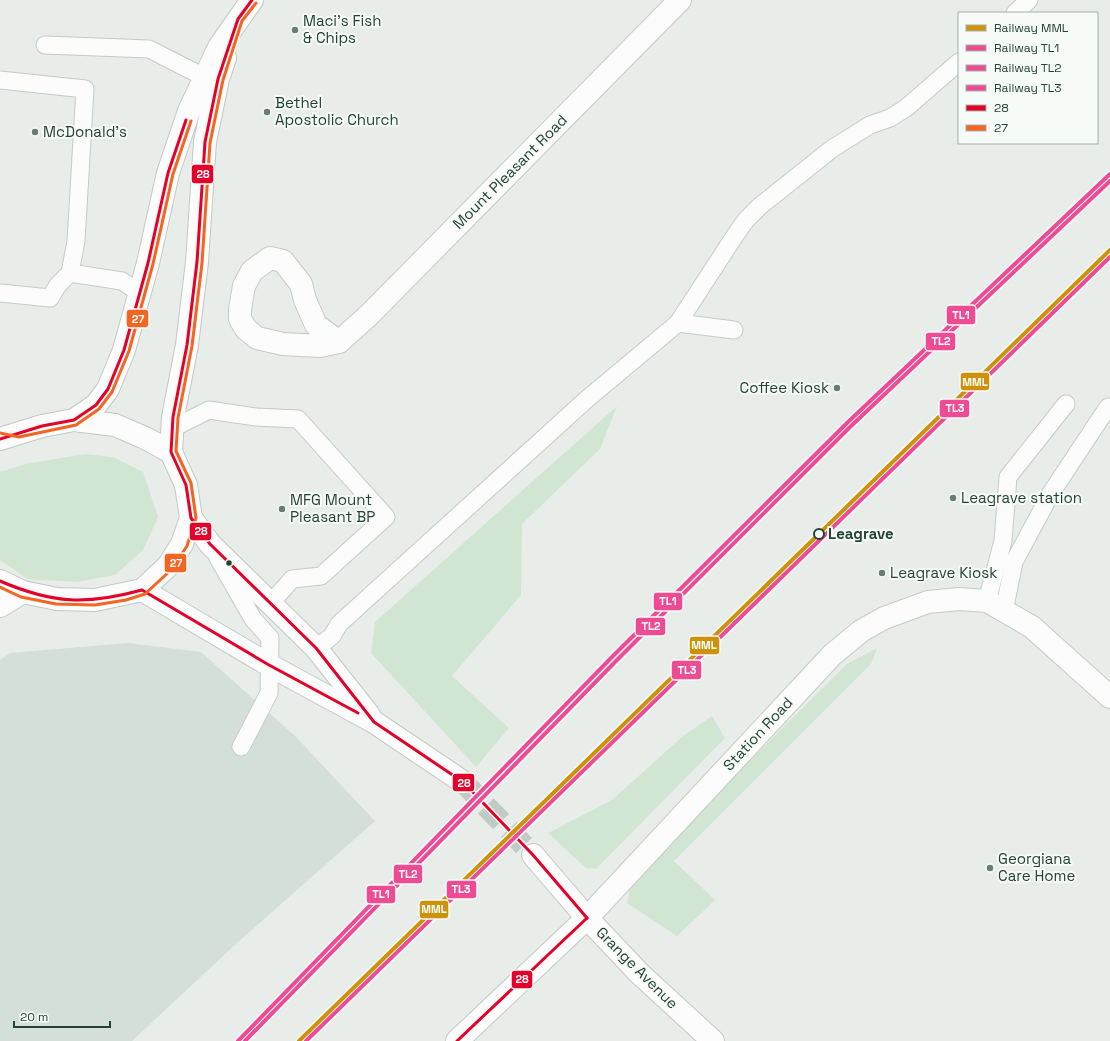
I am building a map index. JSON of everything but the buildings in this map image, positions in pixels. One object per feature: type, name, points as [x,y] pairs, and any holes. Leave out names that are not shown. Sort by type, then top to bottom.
[{"type":"main road","points":[[74,420],[96,405],[108,389],[124,350],[150,256],[168,173],[189,111],[219,47],[252,0]]},
{"type":"main road","name":"Mount Pleasant Road","points":[[339,342],[369,315],[680,0]]},
{"type":"main road","points":[[238,20],[218,79],[206,142],[197,262],[188,345],[176,398],[171,452],[186,485],[191,518],[210,544],[316,648],[374,722]]},
{"type":"main road","points":[[270,258],[283,260],[300,284],[304,300],[316,325],[339,342],[320,346],[283,344],[257,338],[246,328],[240,319],[240,309],[244,286],[252,271],[270,258]]},
{"type":"main road","points":[[6,433],[74,420],[115,425],[145,438],[171,452]]},
{"type":"main road","points":[[0,581],[24,592],[57,599],[95,600],[142,590],[168,566],[182,544],[191,518]]},
{"type":"main road","points":[[142,590],[269,665],[374,722],[463,782]]},
{"type":"main road","points":[[0,606],[24,592]]},
{"type":"main road","name":"Station Road","points":[[456,1041],[587,918],[832,655],[861,631],[884,618],[928,602],[959,599],[995,606]]},
{"type":"main road","points":[[995,606],[1032,627],[1110,697]]},
{"type":"main road","name":"Grange Avenue","points":[[533,855],[587,918],[640,974],[712,1041]]},
{"type":"lane","points":[[1015,12],[1029,0]]},
{"type":"lane","points":[[45,45],[149,49],[204,77]]},
{"type":"lane","points":[[316,648],[332,636],[339,624],[587,399],[678,323],[739,229],[760,206],[833,148],[870,125],[890,118],[906,108],[958,63]]},
{"type":"lane","points":[[0,80],[85,89],[76,241],[70,273],[58,285],[50,298],[0,293]]},
{"type":"lane","points":[[70,273],[122,281],[140,293]]},
{"type":"lane","points":[[678,323],[734,330]]},
{"type":"lane","points":[[995,606],[1003,541],[1008,477],[1066,404]]},
{"type":"lane","points":[[995,606],[1014,562],[1051,493],[1108,406]]},
{"type":"lane","points":[[173,428],[209,410],[256,417],[298,419],[386,517],[321,576],[292,578],[271,603]]},
{"type":"lane","points":[[210,544],[253,619],[270,638],[269,693],[241,747]]},
{"type":"shaded area","points":[[128,643],[201,652],[295,736],[375,821],[237,943],[132,1041],[0,1041],[0,660],[10,653]]},
{"type":"green space","points":[[617,406],[600,449],[522,524],[521,595],[452,676],[509,728],[476,767],[371,653],[375,622]]},
{"type":"green space","points":[[85,454],[113,457],[143,472],[158,517],[143,550],[115,575],[76,582],[28,579],[0,560],[0,472],[25,464]]},
{"type":"green space","points":[[877,648],[871,664],[674,861],[715,900],[677,936],[627,903],[633,876],[847,664]]},
{"type":"green space","points":[[712,716],[725,738],[596,869],[586,868],[548,833],[612,800],[683,736]]},
{"type":"tunnel","points":[[463,782],[533,855]]},
{"type":"rail line","name":"TL1","points":[[238,1041],[612,657],[847,423],[1110,174]]},
{"type":"rail line","name":"TL2","points":[[245,1041],[616,661],[850,427],[1110,181]]},
{"type":"rail line","name":"MML","points":[[299,1041],[1110,250]]},
{"type":"rail line","name":"TL3","points":[[306,1041],[1110,257]]},
{"type":"transit line","name":"28","points":[[252,0],[238,19],[218,79],[205,142],[197,262],[187,345],[173,417],[171,452],[186,485],[191,518],[210,544],[316,648],[374,722],[463,782],[533,855],[587,918]]},
{"type":"transit line","name":"27","points":[[0,587],[21,597],[56,604],[95,605],[126,600],[145,594],[172,569],[187,546],[196,518],[191,483],[176,451],[178,418],[192,346],[202,263],[210,143],[223,80],[242,21],[256,3]]},
{"type":"transit line","name":"28","points":[[0,439],[42,426],[74,420],[96,405],[108,389],[124,350],[148,263],[168,173],[186,120]]},
{"type":"transit line","name":"27","points":[[0,433],[19,437],[76,425],[99,409],[112,392],[129,351],[153,264],[173,174],[191,121]]},
{"type":"transit line","name":"28","points":[[0,581],[19,589],[37,594],[70,600],[104,598],[142,590],[269,665],[358,713]]},
{"type":"transit line","name":"28","points":[[457,1041],[587,918]]},
{"type":"place","name":"Maci's Fish & Chips","points":[[295,30]]},
{"type":"place","name":"Bethel Apostolic Church","points":[[267,112]]},
{"type":"place","name":"McDonald's","points":[[35,132]]},
{"type":"place","name":"Coffee Kiosk","points":[[837,388]]},
{"type":"place","name":"Leagrave station","points":[[953,498]]},
{"type":"place","name":"MFG Mount Pleasant BP","points":[[282,509]]},
{"type":"place","name":"Leagrave","points":[[819,534]]},
{"type":"place","name":"Leagrave Kiosk","points":[[882,573]]},
{"type":"place","name":"Georgiana Care Home","points":[[990,868]]}]
